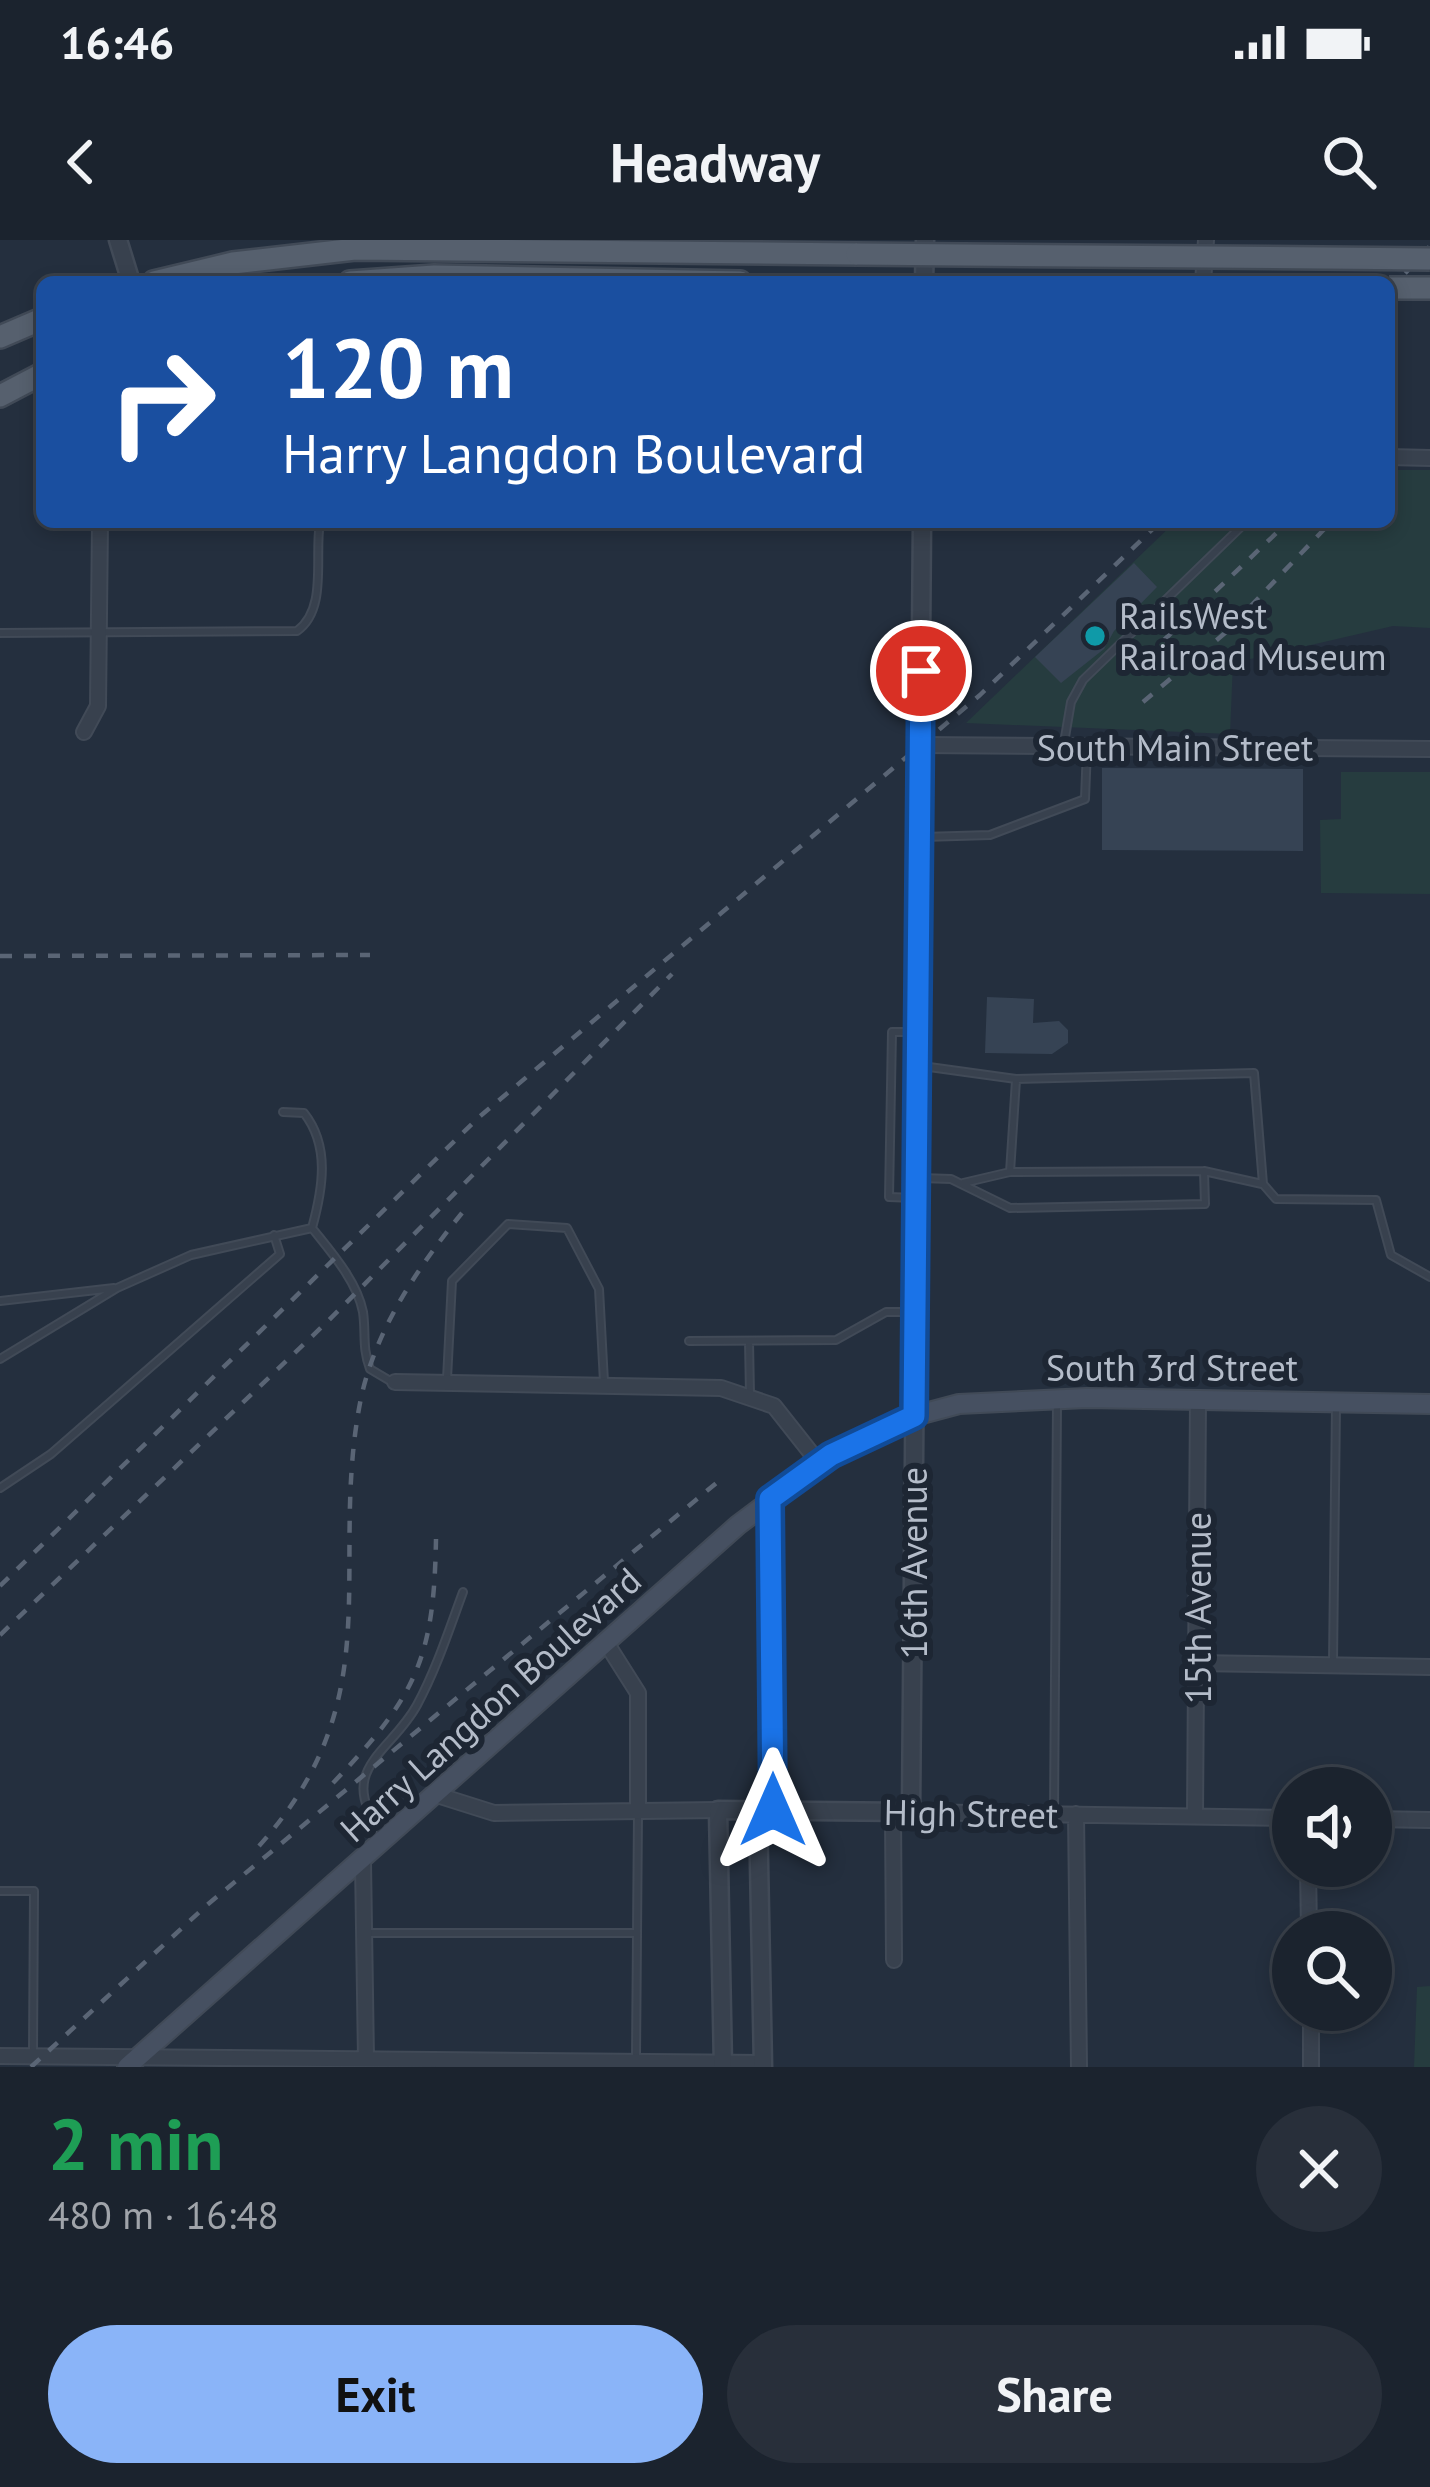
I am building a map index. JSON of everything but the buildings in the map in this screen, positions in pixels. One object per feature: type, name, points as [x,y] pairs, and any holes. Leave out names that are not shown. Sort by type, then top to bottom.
[{"type":"main road","points":[[179,276],[232,263],[355,249],[1430,259]]},
{"type":"main road","points":[[1395,288],[1430,288]]},
{"type":"main road","points":[[0,337],[36,322]]},
{"type":"main road","points":[[0,396],[36,377]]},
{"type":"main road","name":"South 3rd Street","points":[[914,1416],[959,1404],[1058,1398],[1430,1404]]},
{"type":"main road","name":"Harry Langdon Boulevard","points":[[132,2062],[770,1499],[819,1463],[914,1416]]},
{"type":"street","points":[[118,240],[129,276]]},
{"type":"street","points":[[924,276],[925,240]]},
{"type":"street","points":[[1203,276],[1206,240]]},
{"type":"street","points":[[1395,458],[1430,458]]},
{"type":"street","points":[[84,732],[98,706],[100,528]]},
{"type":"street","name":"16th Avenue","points":[[894,1960],[914,1416],[922,528]]},
{"type":"street","name":"South Main Street","points":[[920,745],[1430,749]]},
{"type":"street","points":[[395,1382],[721,1388],[750,1395],[787,1417],[819,1463]]},
{"type":"street","name":"15th Avenue","points":[[1195,1816],[1198,1400]]},
{"type":"street","points":[[607,1645],[638,1693],[638,1811]]},
{"type":"street","points":[[1196,1664],[1430,1667]]},
{"type":"street","name":"High Street","points":[[437,1795],[467,1809],[494,1813],[766,1810],[1272,1818]]},
{"type":"street","points":[[718,1810],[723,2065]]},
{"type":"street","points":[[0,2056],[132,2062],[366,2059],[763,2065],[766,1810]]},
{"type":"street","points":[[1076,1814],[1079,2067]]},
{"type":"street","points":[[1392,1819],[1430,1820]]},
{"type":"street","points":[[363,1862],[366,2059]]},
{"type":"street","points":[[1310,2031],[1311,2067]]},
{"type":"lane","points":[[0,633],[298,632],[316,606],[320,528]]},
{"type":"lane","points":[[1063,746],[1071,702],[1083,680],[1240,528]]},
{"type":"lane","points":[[919,837],[990,835],[1085,799],[1087,747]]},
{"type":"lane","points":[[917,1198],[889,1197],[892,1032],[918,1032]]},
{"type":"lane","points":[[891,1078],[918,1072],[1016,1078],[1254,1073],[1263,1184],[1276,1199],[1376,1200],[1391,1255],[1430,1277]]},
{"type":"lane","points":[[1010,1172],[1016,1078]]},
{"type":"lane","points":[[283,1112],[304,1113],[321,1134],[319,1204],[313,1228]]},
{"type":"lane","points":[[917,1178],[960,1183],[1010,1172],[1204,1171],[1263,1184]]},
{"type":"lane","points":[[960,1183],[1010,1208],[1205,1204],[1204,1171]]},
{"type":"lane","points":[[446,1383],[452,1281],[508,1223],[567,1228],[599,1289],[604,1386]]},
{"type":"lane","points":[[0,1359],[117,1288],[191,1255],[313,1228]]},
{"type":"lane","points":[[313,1228],[335,1255],[363,1311],[362,1346],[370,1370],[380,1380],[395,1382]]},
{"type":"lane","points":[[0,1488],[51,1454],[280,1254],[274,1235]]},
{"type":"lane","points":[[0,1301],[117,1288]]},
{"type":"lane","points":[[689,1341],[836,1340],[886,1312],[916,1312]]},
{"type":"lane","points":[[749,1341],[750,1395]]},
{"type":"lane","points":[[1054,1813],[1058,1398]]},
{"type":"lane","points":[[1333,1665],[1336,1402]]},
{"type":"lane","points":[[766,1810],[770,1499]]},
{"type":"lane","points":[[387,1840],[368,1814],[363,1792],[368,1772],[374,1754],[415,1710],[463,1592]]},
{"type":"lane","points":[[636,2062],[638,1811]]},
{"type":"lane","points":[[0,1891],[34,1891],[33,2056]]},
{"type":"lane","points":[[364,1933],[637,1933]]},
{"type":"green space","points":[[1395,470],[1430,470],[1430,628],[1393,626],[1233,663],[1230,734],[966,723],[1169,528],[1395,528]]},
{"type":"green space","points":[[1341,772],[1430,772],[1430,894],[1321,893],[1320,820],[1341,819]]},
{"type":"green space","points":[[1430,1986],[1430,2067],[1414,2067],[1417,1987]]},
{"type":"railway","points":[[1395,284],[1430,246]]},
{"type":"railway","points":[[0,1586],[478,1118],[980,695],[1154,528]]},
{"type":"railway","points":[[1163,641],[1282,528]]},
{"type":"railway","points":[[1143,702],[1225,633],[1325,528]]},
{"type":"railway","points":[[0,956],[370,955]]},
{"type":"railway","points":[[0,1635],[328,1321],[672,974]]},
{"type":"railway","points":[[259,1846],[301,1791],[327,1736],[342,1683],[352,1460],[368,1372],[401,1300],[462,1213]]},
{"type":"railway","points":[[31,2067],[207,1905],[720,1480]]},
{"type":"railway","points":[[333,1783],[384,1725],[415,1674],[431,1616],[436,1539]]},
{"type":"place","name":"RailsWest Railroad Museum","points":[[1095,636]]},
{"type":"route","points":[[773,1810],[770,1499],[831,1455],[914,1416],[921,671]]}]
